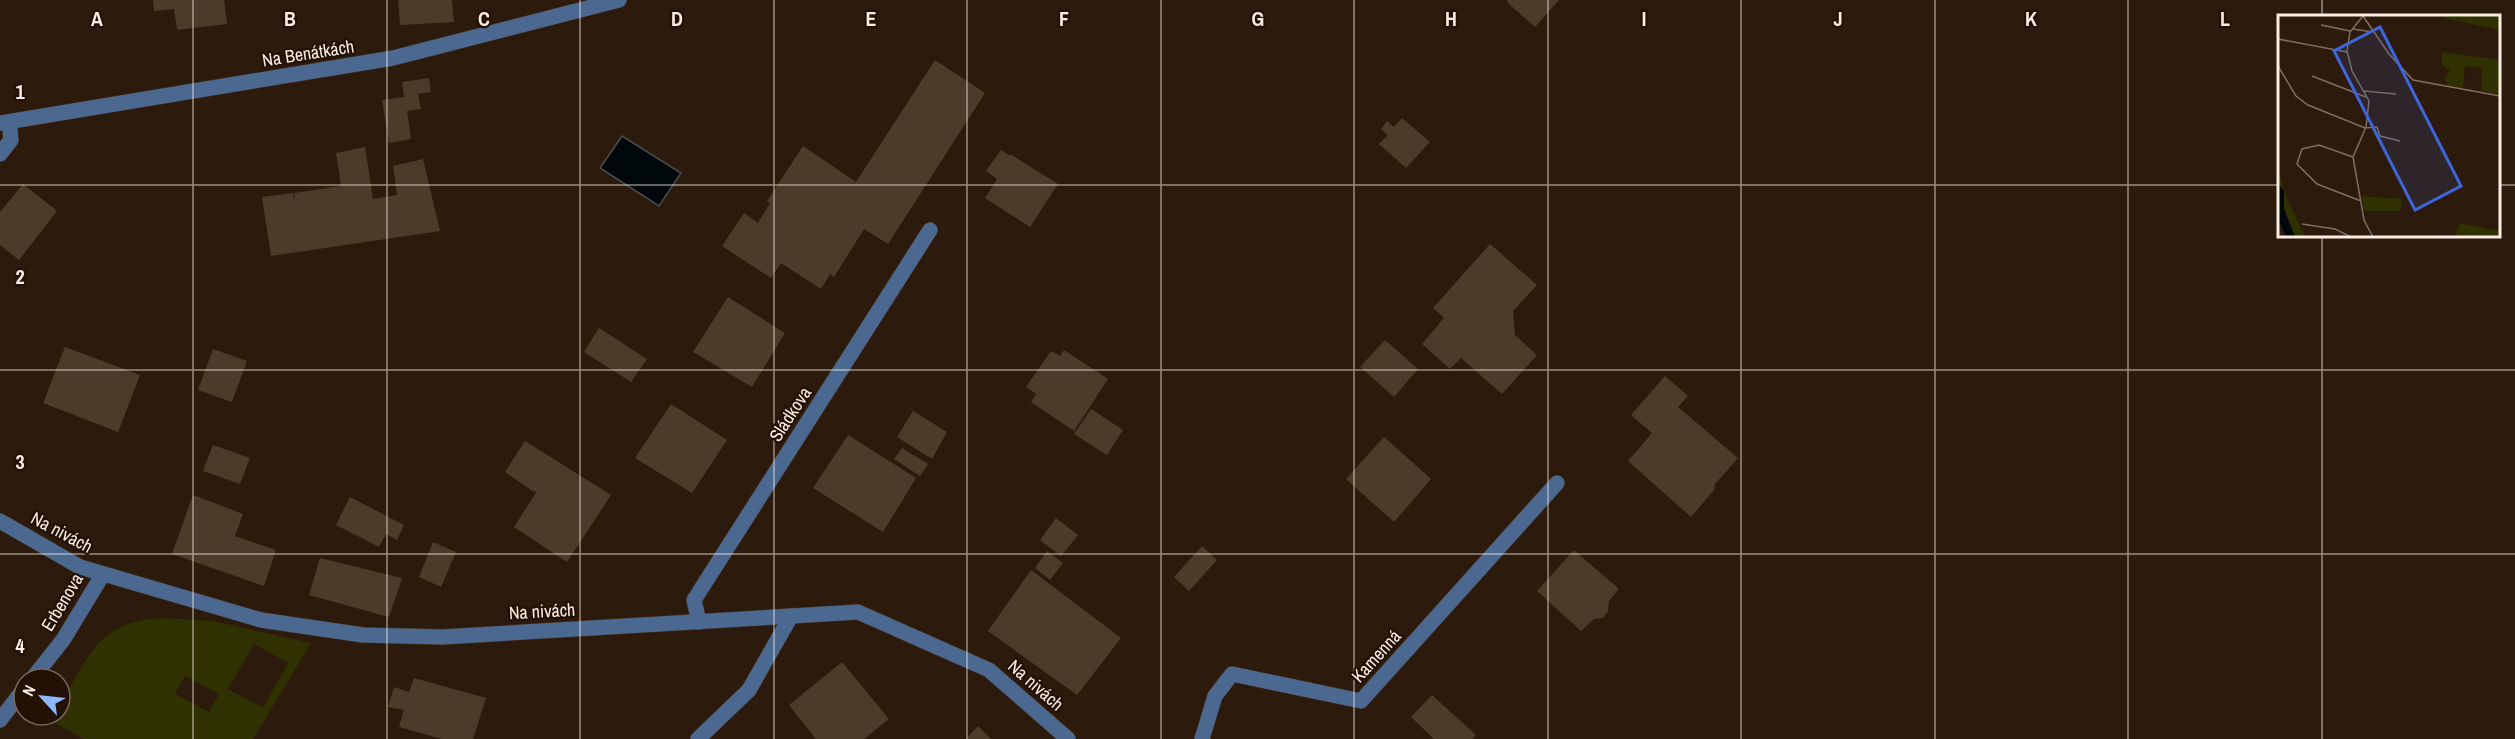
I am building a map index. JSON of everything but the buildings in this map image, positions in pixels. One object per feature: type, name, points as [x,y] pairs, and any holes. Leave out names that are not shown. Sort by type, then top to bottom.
[{"type":"street","name":"Na Benátkách","points":[[4,123],[393,58],[619,0]]},
{"type":"street","points":[[0,154],[11,140],[4,123]]},
{"type":"street","name":"Sládkova","points":[[699,622],[694,600],[930,230]]},
{"type":"street","name":"Kamenná","points":[[1202,739],[1215,696],[1232,674],[1361,701],[1557,483]]},
{"type":"street","name":"Na nivách","points":[[0,521],[80,567],[261,621],[363,635],[442,637],[858,612],[989,670],[1068,739]]},
{"type":"street","name":"Erbenova","points":[[42,667],[63,640],[103,574]]},
{"type":"street","points":[[698,739],[749,690],[790,616]]},
{"type":"street","points":[[0,720],[12,705]]},
{"type":"shaded area","points":[[622,136],[681,173],[659,206],[600,168]]},
{"type":"shaded area","points":[[161,618],[213,621],[311,643],[253,739],[83,739],[62,727],[72,727],[72,683],[97,645],[122,626]],"holes":[[[254,644],[288,663],[263,708],[228,689]],[[185,676],[219,694],[209,712],[175,694]]]}]
